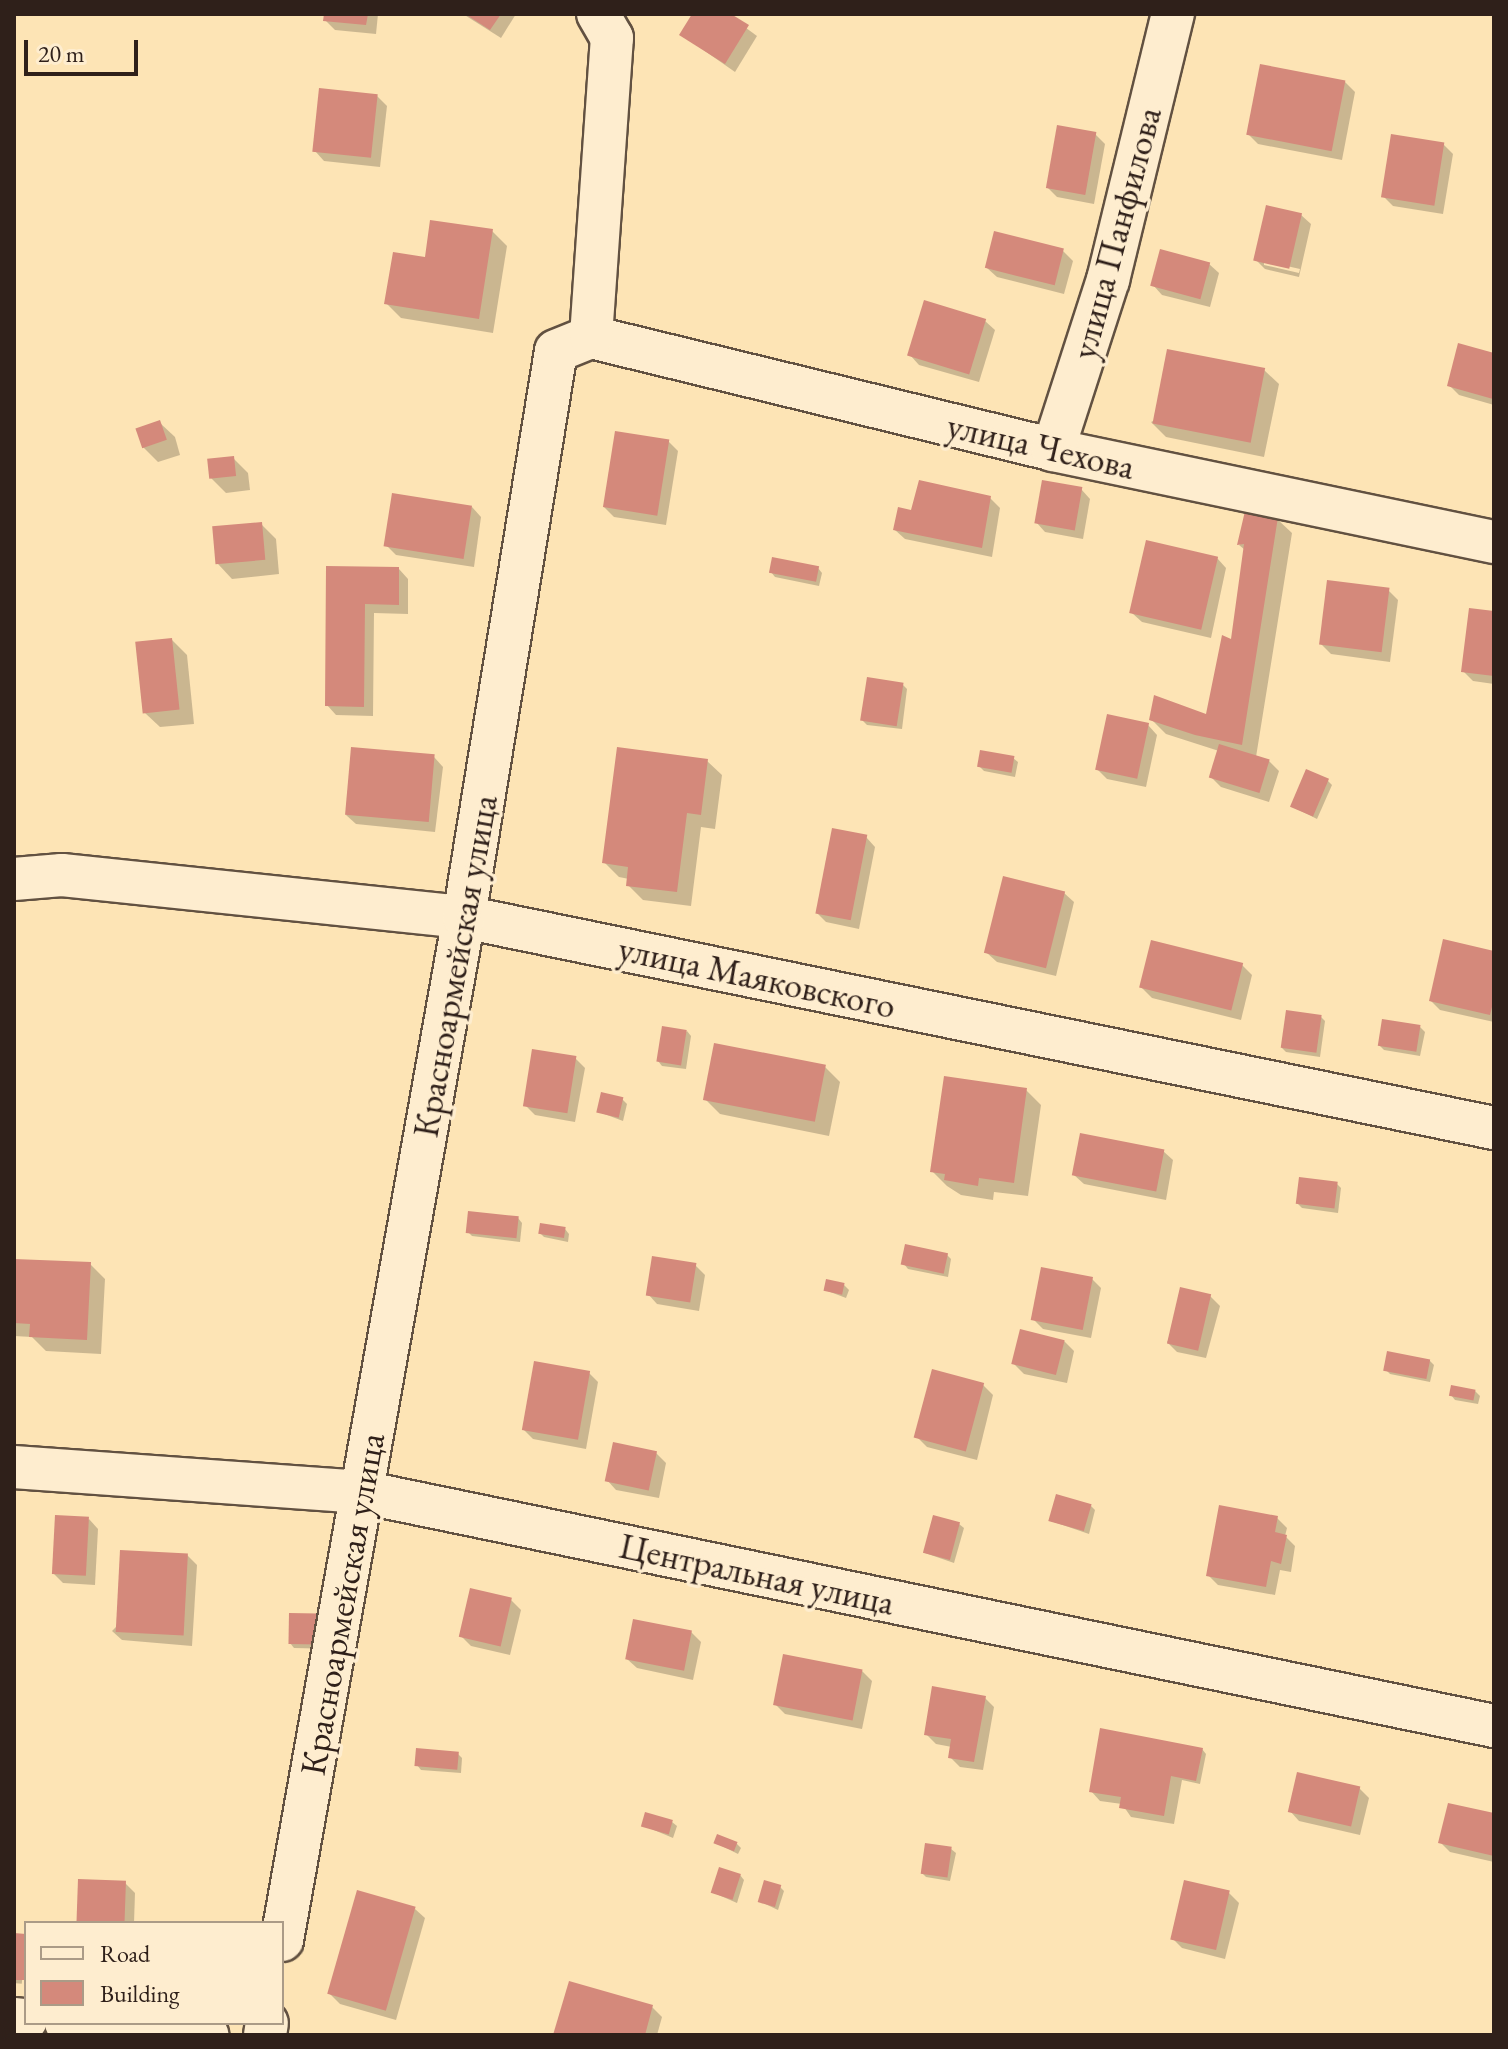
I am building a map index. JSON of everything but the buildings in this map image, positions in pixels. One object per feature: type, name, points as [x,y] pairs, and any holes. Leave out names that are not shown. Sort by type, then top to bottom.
[{"type":"street","points":[[591,337],[612,38],[598,14]]},
{"type":"street","name":"улица Панфилова","points":[[1053,450],[1108,280],[1173,14]]},
{"type":"street","name":"улица Чехова","points":[[591,337],[1053,450],[1494,542]]},
{"type":"street","name":"Красноармейская улица","points":[[284,1929],[464,917],[556,351],[591,337]]},
{"type":"street","name":"улица Маяковского","points":[[14,879],[62,875],[464,917],[1494,1128]]},
{"type":"street","name":"Центральная улица","points":[[14,1467],[362,1492],[1494,1726]]},
{"type":"street","points":[[90,2025],[207,2035]]}]
